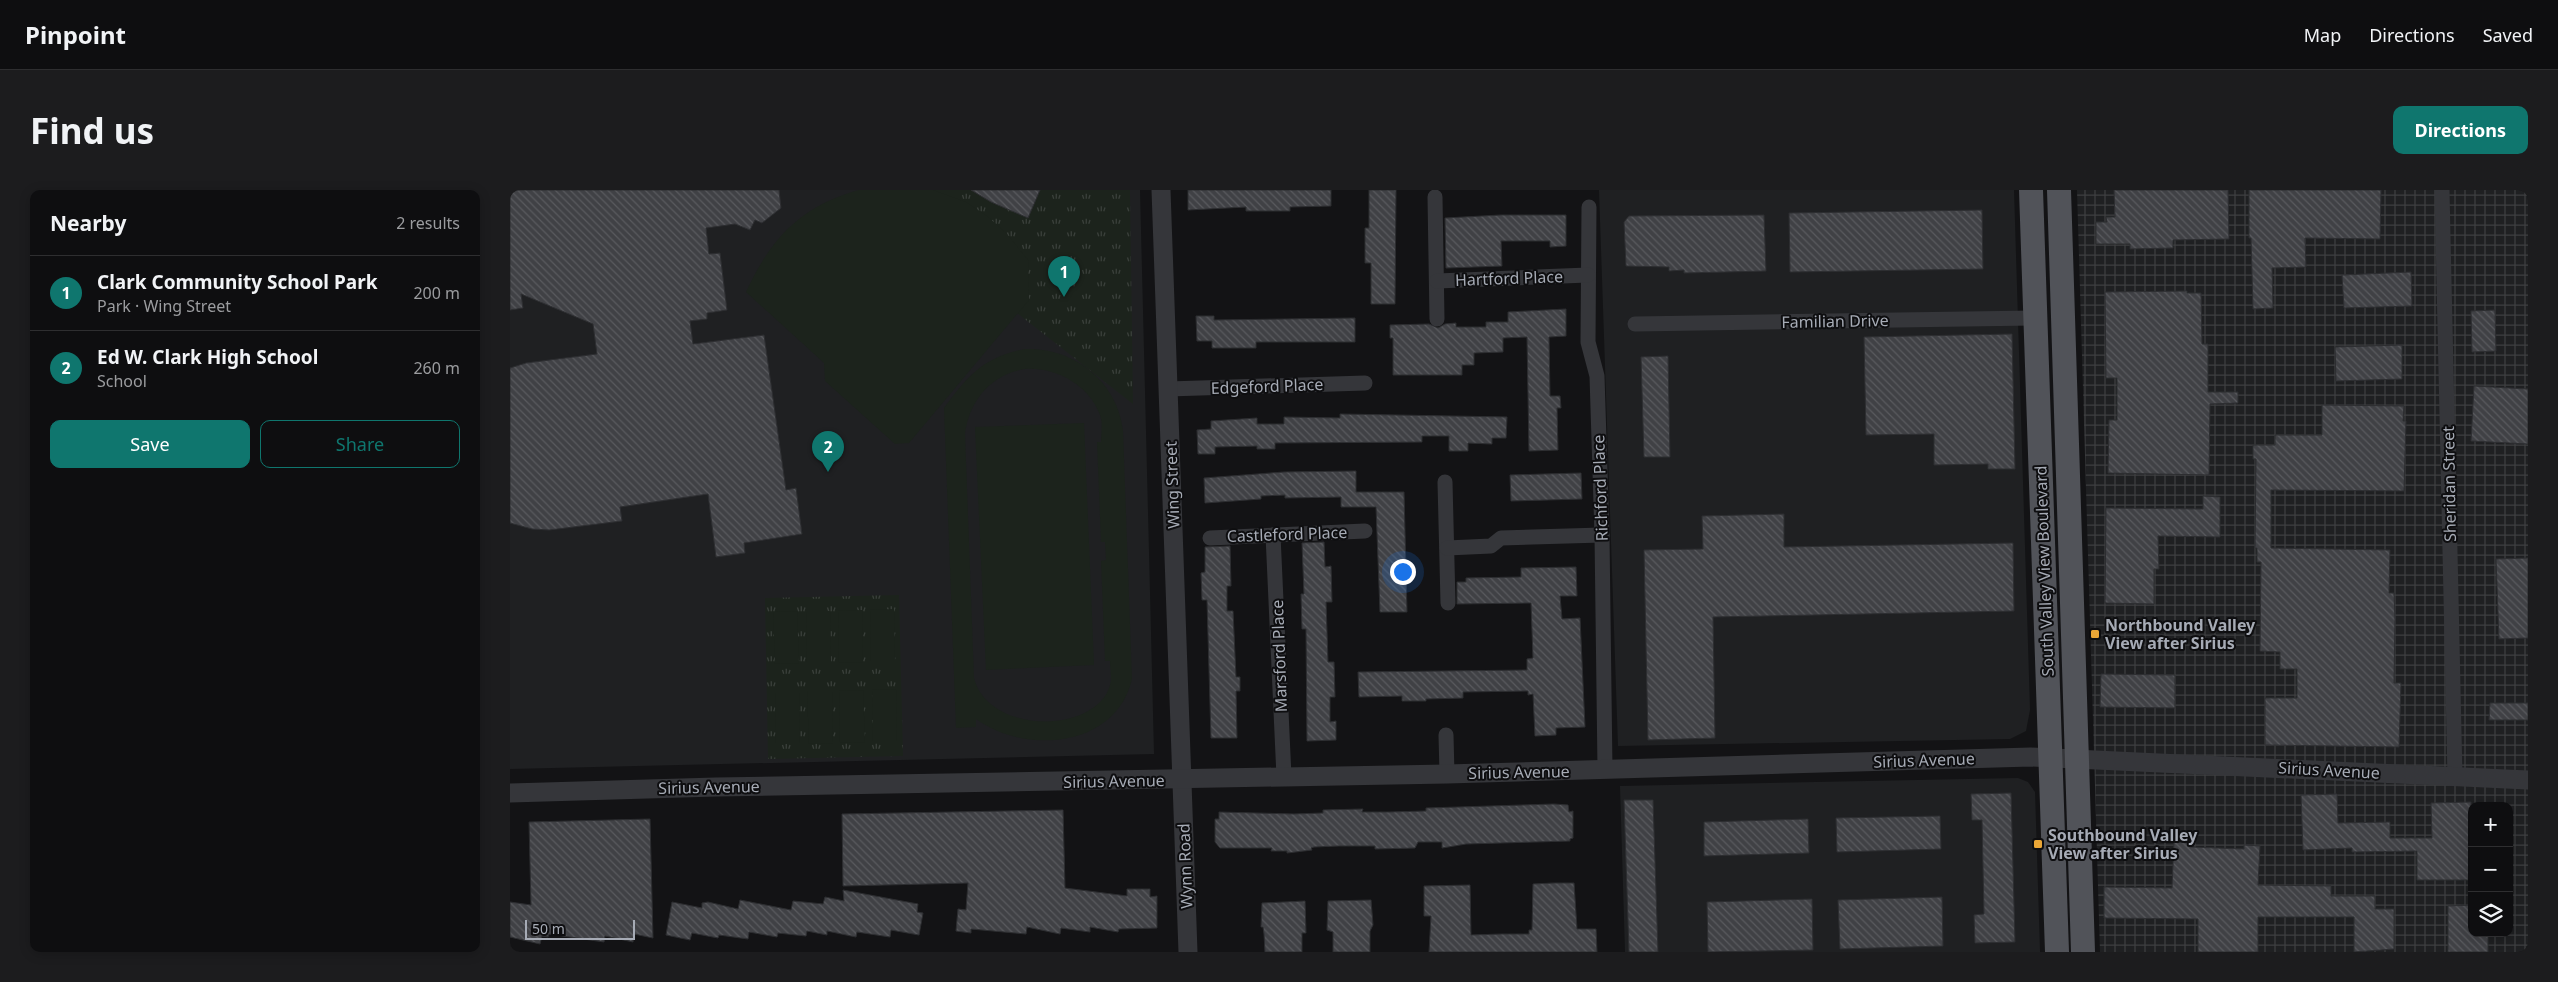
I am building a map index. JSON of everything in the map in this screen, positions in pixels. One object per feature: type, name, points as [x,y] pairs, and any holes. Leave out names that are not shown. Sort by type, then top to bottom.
[{"type":"main road","name":"South Valley View Boulevard","points":[[2032,190],[2056,952]]},
{"type":"main road","name":"South Valley View Boulevard","points":[[2056,193],[2083,952]]},
{"type":"main road","points":[[2032,223],[2043,246],[2046,264],[2050,272],[2060,280]]},
{"type":"main road","points":[[2036,318],[2044,328],[2047,370],[2064,388]]},
{"type":"main road","points":[[2038,400],[2050,421],[2052,449],[2066,455]]},
{"type":"main road","points":[[2041,487],[2048,492],[2052,504],[2056,556],[2070,561]]},
{"type":"main road","points":[[2056,926],[2082,925]]},
{"type":"street","name":"Wing Street","points":[[1162,190],[1182,780]]},
{"type":"street","name":"Sheridan Street","points":[[2442,190],[2456,778]]},
{"type":"street","points":[[1435,197],[1437,281]]},
{"type":"street","name":"Richford Place","points":[[1589,207],[1588,342],[1596,376],[1602,535],[1605,770]]},
{"type":"street","name":"Hartford Place","points":[[1437,319],[1437,281],[1588,275]]},
{"type":"street","name":"Familian Drive","points":[[1635,324],[2036,318]]},
{"type":"street","name":"Edgeford Place","points":[[1168,389],[1365,383]]},
{"type":"street","points":[[1445,482],[1448,603]]},
{"type":"street","name":"Castleford Place","points":[[1210,538],[1364,531]]},
{"type":"street","name":"Marsford Place","points":[[1274,535],[1284,778]]},
{"type":"street","points":[[1447,548],[1491,546],[1501,538],[1602,535]]},
{"type":"street","points":[[1446,735],[1447,774]]},
{"type":"street","name":"Sirius Avenue","points":[[510,793],[716,787],[1284,778],[2050,757],[2076,760],[2197,763],[2456,778],[2528,780]]},
{"type":"street","name":"Wynn Road","points":[[1182,780],[1188,952]]},
{"type":"shaded area","points":[[510,190],[1140,190],[1154,754],[510,769]]},
{"type":"shaded area","points":[[1599,190],[2014,190],[2030,710],[2026,731],[2010,739],[1618,746]]},
{"type":"shaded area","points":[[2077,190],[2528,190],[2528,952],[2100,952]]},
{"type":"shaded area","points":[[2018,778],[2028,782],[2035,792],[2040,952],[1625,952],[1620,786]]},
{"type":"green space","points":[[859,190],[933,190],[966,202],[987,216],[1007,234],[1028,260],[1029,300],[909,443],[895,444],[825,381],[824,363],[746,292],[766,256],[777,240],[790,227],[820,205]]},
{"type":"green space","points":[[860,190],[1130,190],[1133,404]]},
{"type":"green space","points":[[1025,349],[1043,350],[1060,354],[1076,361],[1103,383],[1119,413],[1123,431],[1132,679],[1123,702],[1108,719],[1089,731],[1067,738],[1043,740],[1019,738],[996,730],[976,719],[976,727],[956,728],[944,408],[969,377],[987,363]],"holes":[[[1037,369],[1059,375],[1080,387],[1095,404],[1101,418],[1101,442],[1097,442],[1101,542],[1105,542],[1106,560],[1101,561],[1105,661],[1110,661],[1111,678],[1104,698],[1089,711],[1069,719],[1046,721],[1022,719],[1001,711],[984,697],[974,678],[965,434],[971,411],[977,400],[992,383],[1013,372]]]},
{"type":"green space","points":[[1084,423],[1094,665],[986,670],[975,427]]},
{"type":"green space","points":[[899,595],[903,756],[768,759],[765,598]]},
{"type":"green space","points":[[894,609],[895,662],[871,662],[870,610]]},
{"type":"green space","points":[[862,610],[863,662],[839,663],[838,611]]},
{"type":"green space","points":[[797,611],[799,663],[775,664],[773,612]]},
{"type":"green space","points":[[806,611],[830,611],[831,663],[807,663]]},
{"type":"green space","points":[[896,689],[897,742],[873,742],[872,690]]},
{"type":"green space","points":[[863,690],[865,742],[840,743],[839,691]]},
{"type":"green space","points":[[807,691],[832,691],[833,743],[809,744]]},
{"type":"green space","points":[[775,692],[799,692],[800,744],[776,744]]},
{"type":"building","points":[[510,190],[779,190],[781,208],[762,223],[755,220],[750,230],[735,224],[706,228],[709,254],[720,253],[727,310],[707,313],[707,319],[690,321],[693,344],[764,335],[786,490],[796,488],[802,534],[744,543],[745,553],[716,557],[708,494],[620,507],[622,521],[549,530],[532,529],[510,523],[510,368],[526,363],[597,354],[593,324],[521,294],[523,308],[510,310]]},
{"type":"building","points":[[971,190],[1040,190],[1028,218],[991,202]]},
{"type":"building","points":[[1188,190],[1331,190],[1331,206],[1290,207],[1290,211],[1246,211],[1246,207],[1188,210]]},
{"type":"building","points":[[1369,190],[1396,190],[1395,304],[1371,304],[1371,263],[1365,263],[1365,228],[1369,228]]},
{"type":"building","points":[[2114,190],[2228,190],[2229,239],[2173,240],[2173,248],[2130,249],[2130,244],[2096,244],[2096,222],[2107,222],[2106,217],[2115,217]]},
{"type":"building","points":[[2249,190],[2381,190],[2380,239],[2305,238],[2306,267],[2272,268],[2273,308],[2253,309],[2251,238],[2249,238]]},
{"type":"building","points":[[1982,210],[1983,269],[1790,272],[1789,213]]},
{"type":"building","points":[[1501,215],[1566,215],[1566,246],[1550,247],[1550,241],[1501,241],[1502,266],[1446,268],[1445,218]]},
{"type":"building","points":[[1764,215],[1766,271],[1684,273],[1684,270],[1669,271],[1669,267],[1626,266],[1624,222],[1629,216]]},
{"type":"building","points":[[2411,272],[2412,306],[2344,308],[2342,275]]},
{"type":"building","points":[[2187,291],[2187,293],[2201,293],[2202,344],[2208,344],[2208,392],[2238,392],[2238,403],[2210,404],[2209,475],[2108,473],[2109,420],[2117,420],[2117,378],[2106,378],[2105,292]]},
{"type":"building","points":[[1566,309],[1566,336],[1549,337],[1550,396],[1560,396],[1561,408],[1557,408],[1558,450],[1529,451],[1527,337],[1503,338],[1503,352],[1474,353],[1474,365],[1462,365],[1462,375],[1393,375],[1393,338],[1390,338],[1390,325],[1429,324],[1438,328],[1445,324],[1456,323],[1456,327],[1486,327],[1486,322],[1508,322],[1508,312]]},
{"type":"building","points":[[2495,310],[2496,351],[2472,352],[2471,311]]},
{"type":"building","points":[[1196,316],[1214,316],[1214,320],[1355,318],[1355,342],[1256,342],[1256,348],[1212,348],[1212,341],[1197,341]]},
{"type":"building","points":[[2012,334],[2015,469],[1988,469],[1988,464],[1934,465],[1934,434],[1866,435],[1864,337]]},
{"type":"building","points":[[2402,345],[2402,379],[2336,381],[2335,347]]},
{"type":"building","points":[[1668,356],[1670,457],[1644,457],[1641,357]]},
{"type":"building","points":[[2474,386],[2528,389],[2528,444],[2471,441]]},
{"type":"building","points":[[2322,405],[2404,406],[2403,421],[2406,421],[2404,491],[2271,490],[2271,548],[2390,550],[2389,593],[2394,593],[2395,619],[2394,683],[2401,683],[2399,747],[2265,745],[2265,698],[2297,698],[2297,669],[2280,669],[2280,652],[2260,651],[2261,562],[2257,562],[2257,548],[2255,548],[2256,459],[2253,459],[2253,445],[2275,445],[2275,435],[2322,435]]},
{"type":"building","points":[[1340,414],[1507,417],[1506,438],[1492,438],[1492,444],[1468,443],[1468,451],[1449,451],[1449,436],[1422,436],[1422,442],[1275,443],[1275,449],[1257,449],[1257,446],[1215,447],[1215,454],[1198,454],[1197,430],[1211,429],[1211,421],[1257,418],[1257,424],[1284,424],[1284,417],[1340,418]]},
{"type":"building","points":[[1356,471],[1356,492],[1404,492],[1407,612],[1380,612],[1376,507],[1341,507],[1341,497],[1285,498],[1285,495],[1261,496],[1261,499],[1205,503],[1204,478],[1284,472]]},
{"type":"building","points":[[1581,473],[1582,499],[1511,501],[1510,475]]},
{"type":"building","points":[[2203,496],[2220,497],[2220,537],[2158,536],[2159,569],[2154,569],[2154,604],[2105,603],[2106,508],[2203,509]]},
{"type":"building","points":[[1784,514],[1784,547],[2013,543],[2014,611],[1713,617],[1715,738],[1648,740],[1644,550],[1703,549],[1702,516]]},
{"type":"building","points":[[1324,542],[1325,567],[1331,566],[1332,602],[1326,602],[1328,662],[1334,662],[1335,697],[1330,697],[1330,722],[1336,721],[1336,740],[1307,741],[1306,629],[1302,629],[1301,594],[1304,594],[1302,543]]},
{"type":"building","points":[[1230,546],[1231,586],[1227,586],[1227,611],[1233,611],[1236,677],[1240,677],[1240,691],[1236,691],[1237,738],[1211,738],[1207,600],[1202,600],[1201,573],[1205,572],[1205,547]]},
{"type":"building","points":[[2528,558],[2528,638],[2499,639],[2496,559]]},
{"type":"building","points":[[1576,567],[1577,596],[1560,596],[1562,619],[1580,618],[1585,727],[1556,728],[1556,735],[1535,736],[1533,694],[1528,695],[1528,691],[1463,692],[1463,698],[1426,699],[1426,701],[1402,701],[1402,696],[1359,697],[1358,672],[1527,670],[1527,659],[1533,658],[1531,603],[1457,604],[1457,582],[1466,582],[1466,578],[1521,577],[1521,568]]},
{"type":"building","points":[[2101,674],[2175,675],[2175,708],[2100,707]]},
{"type":"building","points":[[2490,703],[2528,703],[2528,720],[2489,720]]},
{"type":"building","points":[[2011,793],[2015,942],[1975,943],[1974,915],[1984,914],[1982,820],[1972,820],[1971,794]]},
{"type":"building","points":[[2337,794],[2338,823],[2390,822],[2390,838],[2432,838],[2431,803],[2468,802],[2468,880],[2417,880],[2417,851],[2352,852],[2352,848],[2303,850],[2301,795]]},
{"type":"building","points":[[1624,800],[1653,800],[1658,952],[1629,952]]},
{"type":"building","points":[[1568,805],[1569,812],[1573,811],[1573,838],[1570,841],[1466,844],[1442,848],[1442,842],[1418,842],[1415,848],[1375,849],[1375,846],[1338,846],[1314,847],[1311,848],[1312,850],[1287,853],[1287,851],[1271,851],[1272,848],[1220,848],[1215,842],[1215,819],[1219,819],[1219,812],[1294,814],[1323,813],[1323,810],[1363,809],[1362,812],[1390,812],[1426,811],[1426,808]]},
{"type":"building","points":[[1063,810],[1065,888],[1127,896],[1127,889],[1150,889],[1150,897],[1157,896],[1157,928],[1119,929],[1118,932],[1090,927],[1090,932],[1061,928],[1060,934],[1027,927],[1026,934],[971,929],[971,933],[956,931],[958,909],[966,910],[968,883],[843,886],[842,814]]},
{"type":"building","points":[[1940,816],[1941,849],[1837,852],[1836,818]]},
{"type":"building","points":[[650,819],[653,938],[634,934],[633,942],[605,936],[604,942],[549,934],[548,937],[542,936],[540,944],[510,937],[510,902],[531,905],[529,822]]},
{"type":"building","points":[[1808,819],[1809,853],[1704,856],[1704,822]]},
{"type":"building","points":[[2174,842],[2190,843],[2190,847],[2244,849],[2244,845],[2260,846],[2258,885],[2331,886],[2331,896],[2375,896],[2375,909],[2394,909],[2394,949],[2354,952],[2354,917],[2258,917],[2258,952],[2198,952],[2198,919],[2104,918],[2104,887],[2172,888]]},
{"type":"building","points":[[1574,883],[1577,929],[1596,929],[1597,952],[1429,952],[1431,916],[1424,916],[1424,886],[1470,885],[1471,935],[1529,934],[1529,930],[1532,930],[1533,884]]},
{"type":"building","points":[[843,890],[918,904],[917,912],[923,913],[919,935],[891,930],[890,937],[857,932],[856,937],[827,931],[827,935],[807,931],[806,936],[778,933],[777,937],[749,932],[748,939],[719,935],[718,938],[692,933],[690,940],[666,935],[672,902],[702,908],[702,903],[708,902],[738,909],[740,900],[791,910],[793,901],[823,904],[825,897],[844,901]]},
{"type":"building","points":[[1942,897],[1943,946],[1840,949],[1838,900]]},
{"type":"building","points":[[1812,899],[1813,950],[1708,952],[1707,902]]},
{"type":"building","points":[[1371,900],[1373,925],[1370,931],[1370,952],[1333,952],[1333,932],[1327,930],[1328,901]]},
{"type":"building","points":[[1305,901],[1306,933],[1302,933],[1302,952],[1265,952],[1263,927],[1261,927],[1262,903]]},
{"type":"building","points":[[2468,905],[2468,937],[2488,937],[2488,952],[2448,952],[2448,906]]},
{"type":"place","name":"Clark Community School Park","points":[[1064,297]]},
{"type":"place","name":"Ed W. Clark High School","points":[[828,472]]},
{"type":"place","name":"Northbound Valley View after Sirius","points":[[2095,634]]},
{"type":"place","name":"Southbound Valley View after Sirius","points":[[2038,844]]}]
